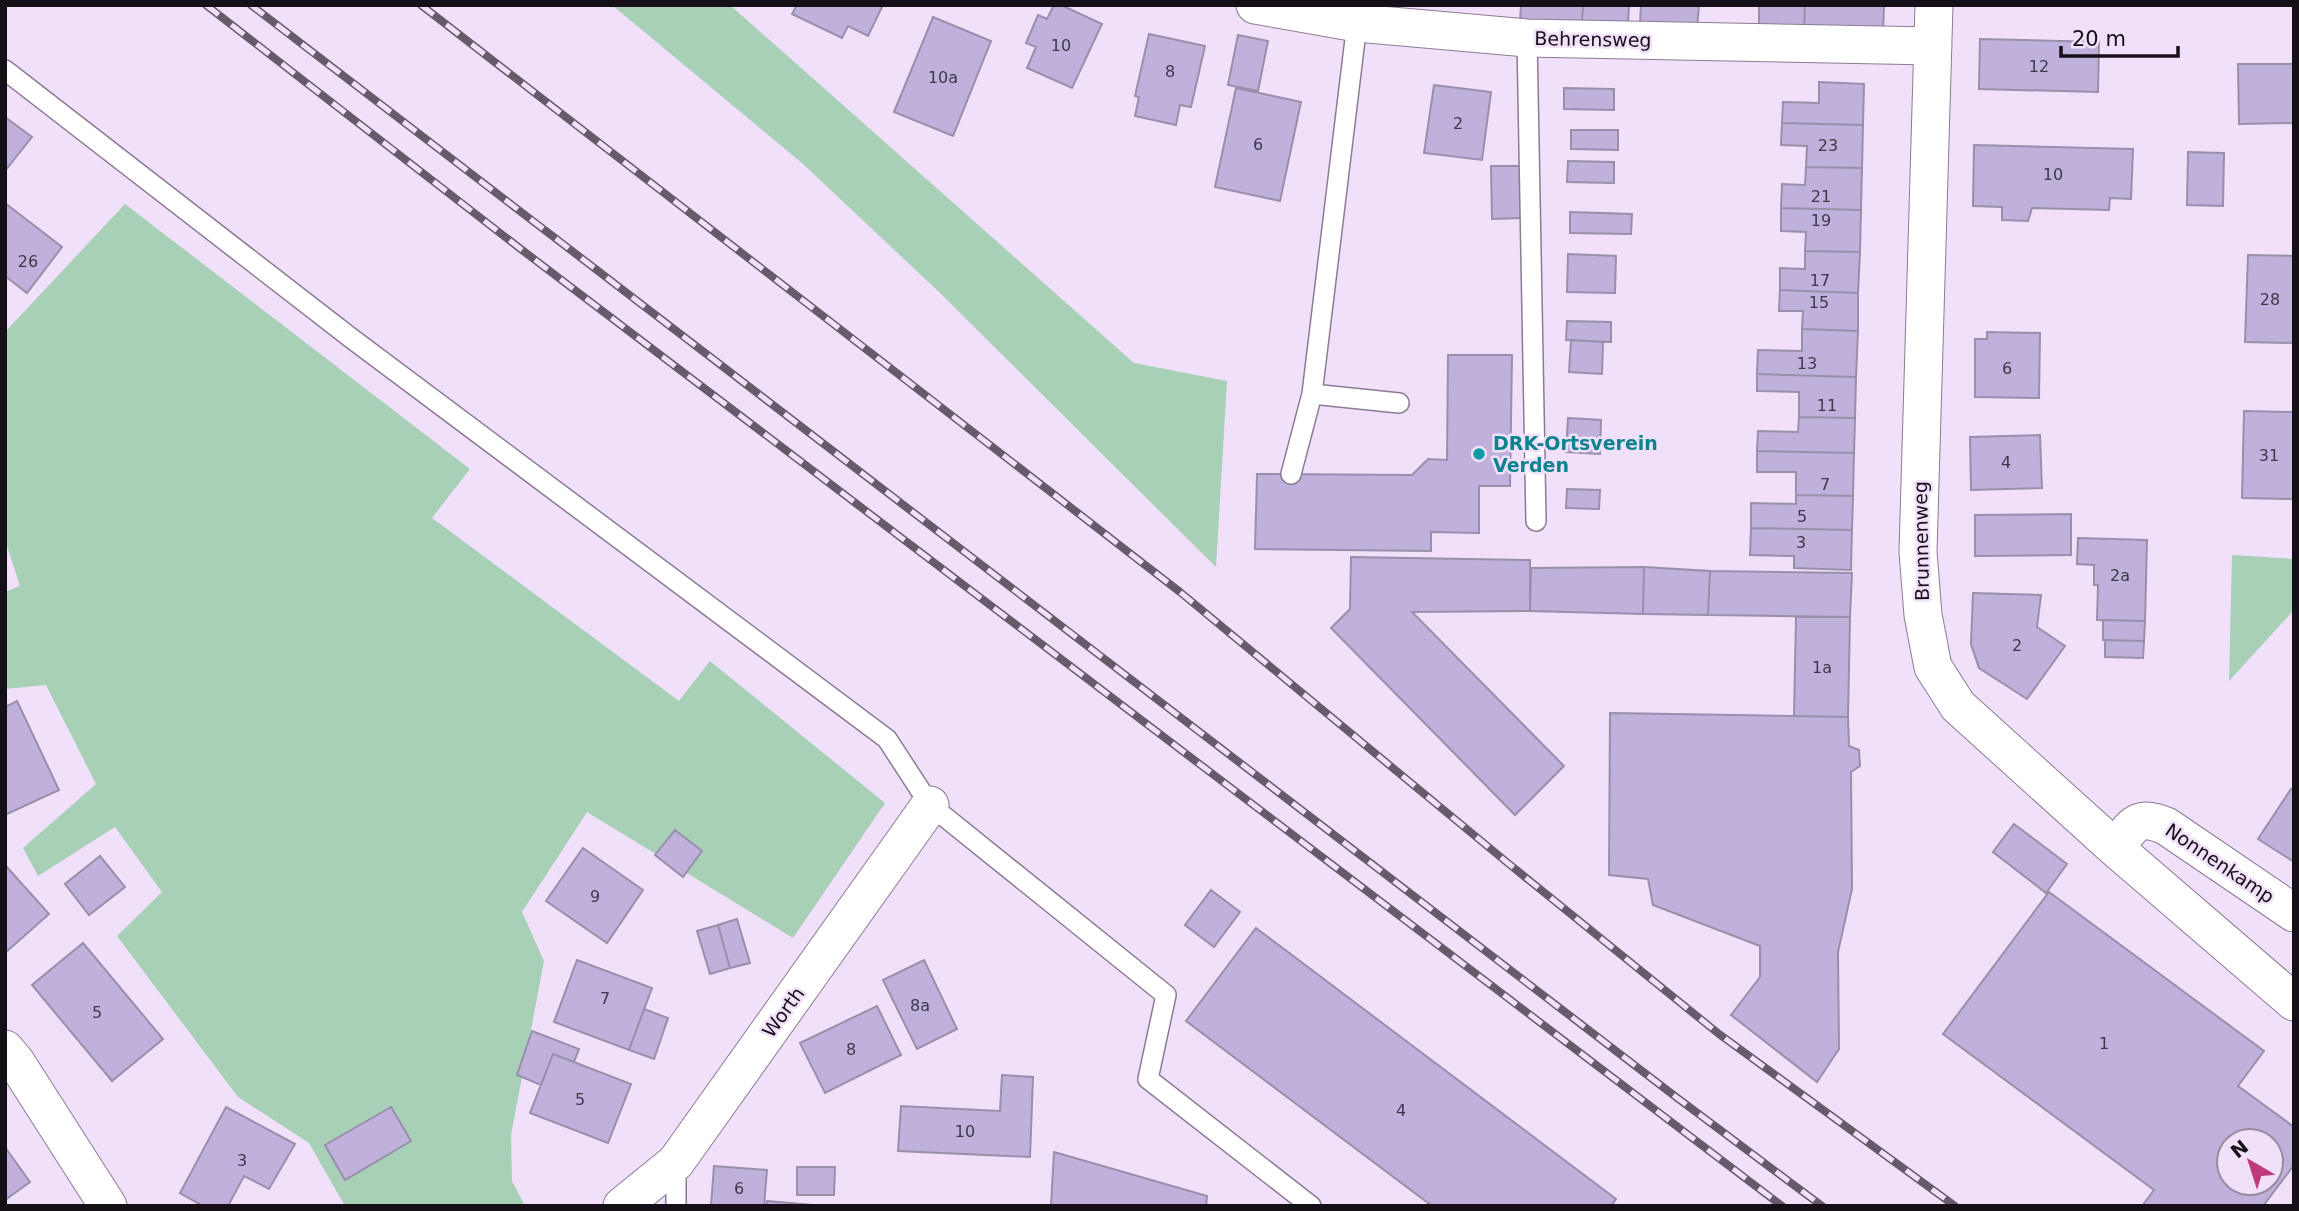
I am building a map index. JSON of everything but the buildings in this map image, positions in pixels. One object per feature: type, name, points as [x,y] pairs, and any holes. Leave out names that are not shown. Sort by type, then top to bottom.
[{"type":"street","name":"Behrensweg","points":[[1255,5],[1357,23],[1527,38],[1933,46]]},
{"type":"street","name":"Brunnenweg","points":[[1934,5],[1917,552],[1923,615],[1933,667],[1958,706],[2115,848],[2294,1002]]},
{"type":"street","name":"Worth","points":[[622,1206],[676,1162],[930,805]]},
{"type":"street","name":"Nonnenkamp","points":[[2115,848],[2136,823],[2150,819],[2166,826],[2294,913]]},
{"type":"street","points":[[5,1049],[108,1206]]},
{"type":"lane","points":[[1291,474],[1312,394],[1357,23]]},
{"type":"lane","points":[[1527,38],[1536,520]]},
{"type":"lane","points":[[5,70],[362,346],[887,739],[930,805],[1166,995],[1148,1079],[1311,1206]]},
{"type":"lane","points":[[1312,394],[1399,403]]},
{"type":"lane","points":[[676,1162],[676,1206]]},
{"type":"green space","points":[[612,5],[730,5],[1134,363],[1227,381],[1216,567],[939,292],[803,164]]},
{"type":"green space","points":[[125,204],[470,469],[432,518],[679,701],[710,661],[885,803],[793,938],[587,812],[522,912],[544,961],[511,1135],[512,1181],[525,1206],[345,1206],[309,1143],[238,1097],[117,936],[162,892],[115,827],[38,876],[23,848],[96,784],[46,685],[5,689],[5,592],[20,586],[5,540],[5,332]]},
{"type":"green space","points":[[2232,555],[2294,559],[2294,610],[2229,681]]},
{"type":"railway","points":[[206,5],[522,250],[1782,1206]]},
{"type":"railway","points":[[251,5],[1822,1206]]},
{"type":"railway","points":[[421,5],[1180,592],[1719,1034],[1955,1206]]},
{"type":"place","name":"DRK-Ortsverein Verden","points":[[1479,454]]}]
